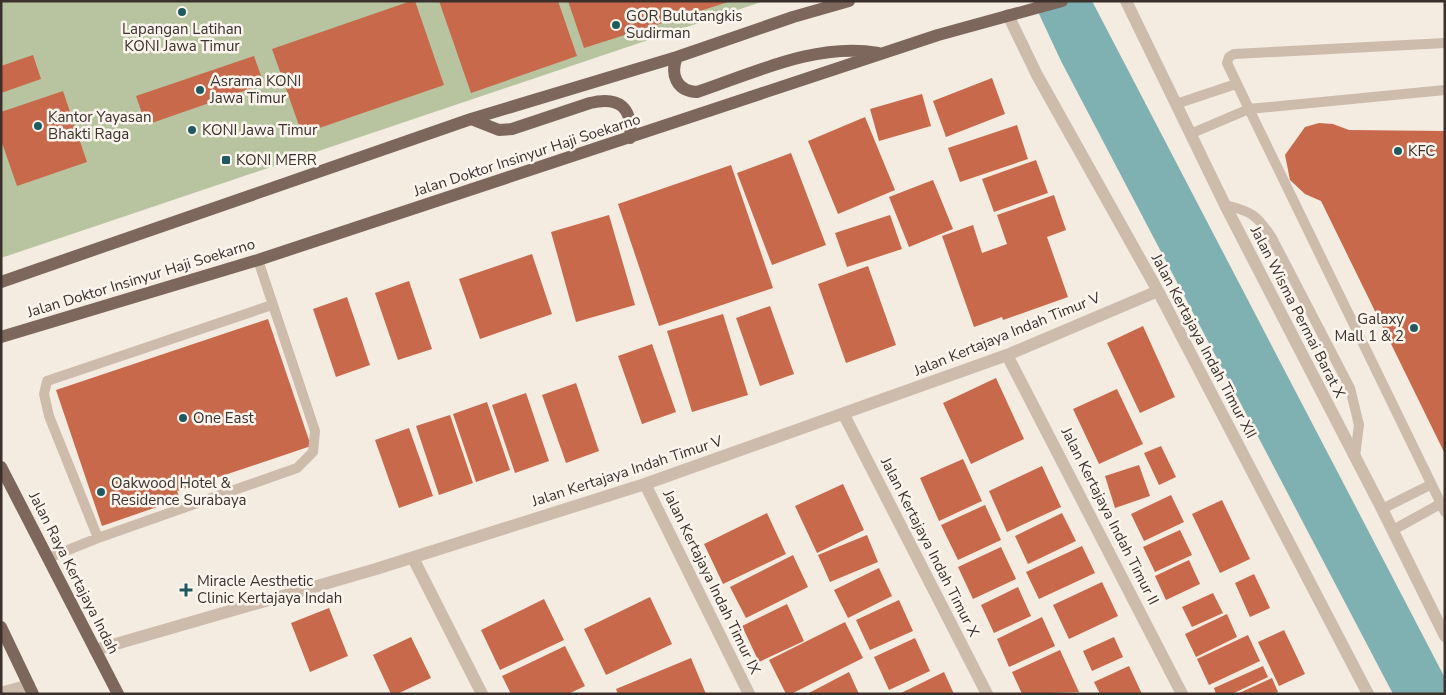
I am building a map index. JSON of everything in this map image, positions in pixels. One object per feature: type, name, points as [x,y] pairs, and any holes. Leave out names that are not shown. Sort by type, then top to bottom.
[{"type":"main road","points":[[1,282],[471,118],[677,57],[820,6],[849,1]]},
{"type":"main road","name":"Jalan Doktor Insinyur Haji Soekarno","points":[[1,337],[258,260],[881,54],[1008,15],[1062,1]]},
{"type":"main road","points":[[677,57],[673,66],[674,77],[679,86],[683,89],[697,92],[807,56],[842,50],[881,54]]},
{"type":"main road","points":[[471,118],[499,130],[512,129],[541,121],[590,103],[603,100],[614,101],[626,110],[630,117],[630,138]]},
{"type":"main road","name":"Jalan Raya Kertajaya Indah","points":[[1,467],[118,694]]},
{"type":"main road","points":[[1,628],[31,689]]},
{"type":"street","name":"Jalan Wisma Permai Barat X","points":[[1126,1],[1225,205],[1393,530],[1439,608],[1445,636]]},
{"type":"street","name":"Jalan Kertajaya Indah Timur XII","points":[[1008,15],[1037,75],[1158,291],[1368,694]]},
{"type":"street","name":"Jalan Kertajaya Indah Timur V","points":[[95,650],[413,558],[645,484],[1007,355],[1158,291]]},
{"type":"street","name":"Jalan Kertajaya Indah Timur II","points":[[1007,355],[1182,694]]},
{"type":"street","name":"Jalan Kertajaya Indah Timur X","points":[[844,414],[988,694]]},
{"type":"street","name":"Jalan Kertajaya Indah Timur IX","points":[[645,484],[749,694]]},
{"type":"street","points":[[413,558],[482,694]]},
{"type":"street","points":[[1,693],[31,689]]},
{"type":"lane","points":[[1393,530],[1442,508],[1227,63],[1229,57],[1234,54],[1445,43]]},
{"type":"lane","points":[[1176,104],[1236,84]]},
{"type":"lane","points":[[1190,134],[1249,109],[1445,90]]},
{"type":"lane","points":[[1225,205],[1248,210],[1261,221],[1286,264],[1350,388],[1359,425],[1355,456]]},
{"type":"lane","points":[[48,558],[98,538],[297,468],[313,452],[315,431],[258,260]]},
{"type":"lane","points":[[98,538],[49,416],[44,394],[47,381],[272,304]]},
{"type":"lane","points":[[1382,509],[1430,485]]},
{"type":"green space","name":"KONI Jawa Timur","points":[[1,1],[764,1],[1,258]]},
{"type":"water","points":[[1033,1],[1092,1],[1445,678],[1445,694],[1393,694],[1061,61]]},
{"type":"building","points":[[415,1],[444,85],[302,134],[272,49]]},
{"type":"building","points":[[439,1],[558,1],[577,56],[471,93]]},
{"type":"building","name":"GOR Bulutangkis Sudirman","points":[[568,1],[728,1],[728,2],[584,48]]},
{"type":"building","points":[[33,55],[41,79],[1,93],[1,66]]},
{"type":"building","name":"Asrama KONI Jawa Timur","points":[[254,56],[264,84],[146,125],[136,96]]},
{"type":"building","points":[[992,78],[1005,114],[946,137],[933,101]]},
{"type":"building","name":"Kantor Yayasan Bhakti Raga","points":[[63,91],[87,162],[17,186],[1,140],[1,112]]},
{"type":"building","points":[[922,94],[931,126],[879,141],[870,109]]},
{"type":"building","points":[[865,117],[895,190],[838,214],[808,141]]},
{"type":"building","name":"Galaxy Mall 1 & 2","points":[[1319,123],[1333,124],[1349,130],[1445,131],[1445,454],[1321,201],[1305,194],[1290,180],[1285,155],[1305,127]]},
{"type":"building","points":[[1017,125],[1028,159],[960,182],[948,148]]},
{"type":"building","points":[[791,153],[826,245],[772,265],[737,173]]},
{"type":"building","points":[[1036,160],[1048,193],[994,212],[982,179]]},
{"type":"building","points":[[731,165],[773,288],[659,326],[618,204]]},
{"type":"building","points":[[933,180],[953,229],[909,247],[889,197]]},
{"type":"building","points":[[1054,195],[1066,230],[1047,237],[1068,297],[1003,320],[1002,317],[974,327],[942,236],[973,225],[982,253],[1007,244],[997,215]]},
{"type":"building","points":[[609,215],[635,305],[576,322],[551,232]]},
{"type":"building","points":[[890,215],[902,249],[847,267],[835,233]]},
{"type":"building","points":[[532,254],[552,314],[480,339],[459,279]]},
{"type":"building","points":[[868,266],[896,345],[846,363],[818,284]]},
{"type":"building","points":[[409,281],[432,349],[398,360],[375,293]]},
{"type":"building","points":[[347,297],[370,365],[336,377],[313,309]]},
{"type":"building","points":[[770,306],[794,374],[760,386],[736,318]]},
{"type":"building","points":[[723,314],[748,395],[692,412],[667,331]]},
{"type":"building","name":"One East","points":[[268,319],[311,446],[177,491],[180,499],[102,526],[56,390]]},
{"type":"building","points":[[1143,326],[1175,397],[1140,413],[1107,343]]},
{"type":"building","points":[[652,344],[676,412],[642,424],[618,356]]},
{"type":"building","points":[[996,378],[1024,439],[971,464],[943,403]]},
{"type":"building","points":[[576,383],[599,451],[566,463],[542,395]]},
{"type":"building","points":[[1117,389],[1143,444],[1099,464],[1073,409]]},
{"type":"building","points":[[526,393],[549,461],[515,473],[492,405]]},
{"type":"building","points":[[487,402],[510,470],[476,482],[453,414]]},
{"type":"building","points":[[450,415],[473,483],[439,495],[416,426]]},
{"type":"building","points":[[409,428],[433,496],[399,508],[375,440]]},
{"type":"building","points":[[1161,446],[1176,477],[1159,485],[1144,453]]},
{"type":"building","points":[[963,459],[982,501],[939,521],[920,478]]},
{"type":"building","points":[[1139,465],[1150,496],[1115,508],[1105,476]]},
{"type":"building","points":[[1042,466],[1061,507],[1007,532],[989,491]]},
{"type":"building","points":[[843,484],[864,530],[817,553],[795,506]]},
{"type":"building","points":[[1171,495],[1184,522],[1144,541],[1131,514]]},
{"type":"building","points":[[1222,500],[1250,559],[1220,573],[1192,514]]},
{"type":"building","points":[[985,505],[1001,540],[958,560],[941,525]]},
{"type":"building","points":[[767,513],[786,554],[723,584],[704,544]]},
{"type":"building","points":[[1062,513],[1076,541],[1028,564],[1015,536]]},
{"type":"building","points":[[1180,530],[1192,555],[1155,572],[1143,547]]},
{"type":"building","points":[[867,535],[878,562],[830,582],[818,555]]},
{"type":"building","points":[[1082,546],[1095,573],[1039,599],[1026,572]]},
{"type":"building","points":[[1001,547],[1016,579],[973,599],[958,567]]},
{"type":"building","points":[[793,555],[808,587],[746,618],[730,587]]},
{"type":"building","points":[[1189,560],[1200,584],[1166,600],[1155,576]]},
{"type":"building","points":[[879,568],[892,596],[848,618],[834,590]]},
{"type":"building","points":[[1254,574],[1270,608],[1250,617],[1235,583]]},
{"type":"building","points":[[1102,582],[1118,616],[1069,639],[1053,605]]},
{"type":"building","points":[[1018,587],[1031,616],[994,633],[981,605]]},
{"type":"building","points":[[1213,593],[1223,613],[1192,627],[1182,607]]},
{"type":"building","points":[[650,597],[672,644],[606,675],[584,629]]},
{"type":"building","points":[[544,599],[564,640],[500,670],[481,630]]},
{"type":"building","points":[[899,600],[913,631],[870,650],[856,620]]},
{"type":"building","points":[[787,604],[804,641],[759,662],[742,626]]},
{"type":"building","points":[[329,608],[348,656],[310,672],[291,623]]},
{"type":"building","points":[[1227,614],[1237,637],[1196,657],[1185,634]]},
{"type":"building","points":[[1042,617],[1055,646],[1009,667],[997,639]]},
{"type":"building","points":[[845,622],[863,658],[791,694],[786,694],[769,660]]},
{"type":"building","points":[[1284,630],[1305,674],[1279,686],[1258,642]]},
{"type":"building","points":[[1248,635],[1260,661],[1209,685],[1197,659]]},
{"type":"building","points":[[411,637],[431,678],[397,694],[391,694],[373,655]]},
{"type":"building","points":[[1114,637],[1123,657],[1092,671],[1083,651]]},
{"type":"building","points":[[915,638],[930,671],[889,690],[874,657]]},
{"type":"building","points":[[565,646],[585,686],[568,694],[511,694],[502,676]]},
{"type":"building","points":[[1060,650],[1079,692],[1022,694],[1012,672]]},
{"type":"building","points":[[691,658],[706,694],[618,694],[616,689]]},
{"type":"building","points":[[1129,666],[1142,694],[1100,694],[1094,682]]},
{"type":"building","points":[[1263,666],[1268,677],[1232,694],[1216,694],[1214,688]]},
{"type":"building","points":[[849,672],[859,694],[807,694]]},
{"type":"building","points":[[944,672],[954,694],[899,694]]},
{"type":"building","points":[[1272,678],[1278,692],[1273,694],[1237,694]]},
{"type":"place","name":"Lapangan Latihan KONI Jawa Timur","points":[[182,12]]},
{"type":"place","name":"GOR Bulutangkis Sudirman","points":[[616,25]]},
{"type":"place","name":"Asrama KONI Jawa Timur","points":[[200,90]]},
{"type":"place","name":"Kantor Yayasan Bhakti Raga","points":[[38,126]]},
{"type":"place","name":"KONI Jawa Timur","points":[[192,130]]},
{"type":"place","name":"KFC","points":[[1398,151]]},
{"type":"place","name":"KONI MERR","points":[[226,160]]},
{"type":"place","name":"Galaxy Mall 1 & 2","points":[[1414,328]]},
{"type":"place","name":"One East","points":[[183,418]]},
{"type":"place","name":"Oakwood Hotel & Residence Surabaya","points":[[101,492]]},
{"type":"place","name":"Miracle Aesthetic Clinic Kertajaya Indah","points":[[186,590]]}]
